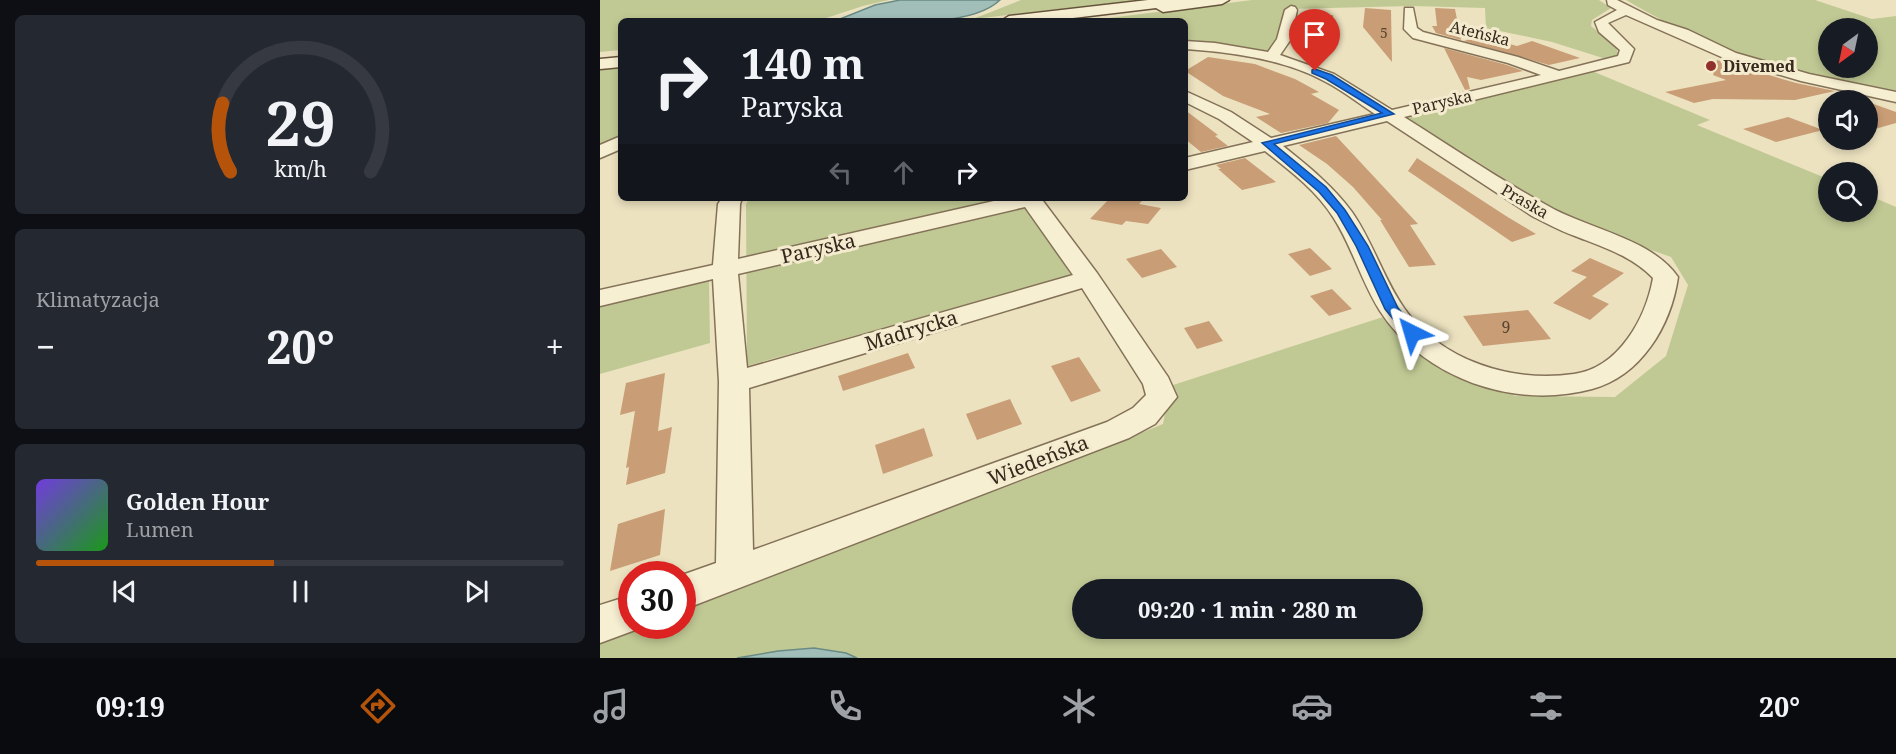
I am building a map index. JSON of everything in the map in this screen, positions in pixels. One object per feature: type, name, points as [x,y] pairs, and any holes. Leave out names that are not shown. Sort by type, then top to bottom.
[{"type":"main road","points":[[1034,18],[1185,0]]},
{"type":"main road","points":[[1078,18],[1222,0]]},
{"type":"main road","points":[[600,58],[618,56]]},
{"type":"main road","points":[[600,64],[618,62]]},
{"type":"street","points":[[1608,0],[1652,23],[1683,33],[1731,56],[1806,78],[1896,97]]},
{"type":"street","points":[[1272,57],[1284,39],[1291,10]]},
{"type":"street","name":"Paryska","points":[[1188,163],[1624,59],[1628,50],[1604,29],[1601,22],[1626,10]]},
{"type":"street","name":"Ateńska","points":[[1409,11],[1411,29],[1418,35],[1513,60],[1559,76]]},
{"type":"street","name":"Praska","points":[[1188,45],[1215,47],[1272,57],[1329,77],[1390,114],[1459,162],[1540,211],[1569,226],[1641,255],[1656,265],[1666,277],[1663,299],[1643,337],[1629,357],[1604,375],[1578,385],[1541,386],[1498,380],[1471,372],[1442,358],[1412,333],[1392,309],[1362,246],[1341,212],[1323,190],[1267,143]]},
{"type":"street","points":[[1188,97],[1215,109],[1267,143]]},
{"type":"street","points":[[600,152],[618,143]]},
{"type":"street","points":[[730,201],[725,269],[734,382],[735,574]]},
{"type":"street","name":"Paryska","points":[[600,298],[1019,201]]},
{"type":"street","name":"Wiedeńska","points":[[696,588],[1118,430],[1144,416],[1162,397],[1158,384],[1034,201]]},
{"type":"street","name":"Madrycka","points":[[734,382],[1088,278]]},
{"type":"street","points":[[600,624],[618,617]]},
{"type":"green space","points":[[600,0],[889,0],[826,18],[618,18],[618,50],[600,52]]},
{"type":"green space","points":[[1021,0],[1139,0],[982,18],[976,18]]},
{"type":"green space","points":[[1252,0],[1599,0],[1611,8],[1592,20],[1591,26],[1616,46],[1618,55],[1606,59],[1552,42],[1486,28],[1485,8],[1412,6],[1288,9],[1271,53],[1188,43],[1188,18],[1109,18]]},
{"type":"green space","points":[[1626,0],[1815,0],[1869,18],[1818,18],[1818,78],[1878,78],[1878,18],[1896,16],[1896,96],[1878,92],[1878,90],[1860,89],[1790,71],[1690,34]]},
{"type":"green space","points":[[618,67],[618,138],[600,147],[600,69]]},
{"type":"green space","points":[[1592,71],[1710,120],[1697,125],[1818,175],[1818,222],[1878,222],[1878,199],[1896,207],[1896,658],[600,658],[600,635],[618,630],[618,639],[696,639],[696,600],[1035,476],[1163,424],[1170,386],[1386,316],[1407,343],[1444,368],[1515,396],[1615,397],[1666,356],[1688,285],[1671,257],[1576,223],[1404,116]]},
{"type":"green space","points":[[748,201],[1022,201],[1071,275],[747,366],[746,204]]},
{"type":"green space","points":[[709,278],[710,343],[600,374],[600,304]]},
{"type":"water","points":[[900,0],[1000,0],[986,10],[956,18],[842,18],[875,5]]},
{"type":"water","points":[[814,648],[846,653],[857,658],[737,658],[778,651]]},
{"type":"building","points":[[1365,8],[1391,10],[1392,62],[1363,27]]},
{"type":"building","points":[[1435,8],[1455,9],[1461,40],[1436,33],[1432,26],[1437,26]]},
{"type":"building","points":[[1317,15],[1333,15],[1332,37],[1314,32]]},
{"type":"building","points":[[1479,36],[1517,46],[1532,41],[1580,58],[1549,65],[1464,41]]},
{"type":"building","points":[[1444,48],[1523,71],[1481,80],[1467,77],[1470,89],[1465,90]]},
{"type":"building","points":[[1208,57],[1255,64],[1295,79],[1319,92],[1311,94],[1339,110],[1328,123],[1281,133],[1256,117],[1270,114],[1223,96],[1188,73],[1188,69]]},
{"type":"building","points":[[1717,60],[1796,83],[1830,90],[1818,90],[1818,95],[1795,100],[1713,99],[1694,103],[1665,92],[1726,80],[1713,75]]},
{"type":"building","points":[[1878,106],[1896,112],[1896,123],[1878,128]]},
{"type":"building","points":[[1188,112],[1218,135],[1215,136],[1228,146],[1201,152],[1188,141]]},
{"type":"building","points":[[1788,117],[1818,128],[1818,131],[1776,142],[1743,129]]},
{"type":"building","points":[[1336,136],[1418,224],[1410,225],[1436,265],[1409,267],[1380,220],[1382,220],[1353,187],[1327,164],[1299,145]]},
{"type":"building","points":[[1245,158],[1276,182],[1242,190],[1216,165]]},
{"type":"building","points":[[1417,158],[1536,234],[1512,242],[1408,171]]},
{"type":"building","points":[[1107,201],[1142,201],[1139,204],[1161,208],[1148,224],[1126,221],[1122,225],[1090,219]]},
{"type":"building","points":[[1310,248],[1332,269],[1310,276],[1288,254]]},
{"type":"building","points":[[1161,249],[1177,267],[1142,278],[1126,259]]},
{"type":"building","points":[[1590,258],[1624,273],[1592,296],[1609,304],[1590,320],[1553,303],[1587,277],[1571,271]]},
{"type":"building","points":[[1332,289],[1352,309],[1329,316],[1310,296]]},
{"type":"building","points":[[1528,310],[1551,339],[1483,346],[1463,316]]},
{"type":"building","points":[[1209,321],[1223,341],[1197,349],[1184,328]]},
{"type":"building","points":[[908,353],[915,368],[843,391],[838,376]]},
{"type":"building","points":[[1079,357],[1101,391],[1071,402],[1051,366]]},
{"type":"building","points":[[665,373],[658,431],[672,427],[665,473],[626,485],[629,467],[626,468],[635,411],[620,415],[626,383]]},
{"type":"building","points":[[1010,399],[1022,424],[977,440],[966,414]]},
{"type":"building","points":[[924,428],[933,456],[883,474],[875,445]]},
{"type":"building","points":[[665,509],[660,555],[641,561],[618,561],[618,568],[610,571],[618,524]]},
{"type":"place","name":"Divemed","points":[[1711,66]]},
{"type":"route","points":[[1315,71],[1390,114],[1267,143],[1323,190],[1341,212],[1362,246],[1392,309],[1412,333]]}]
